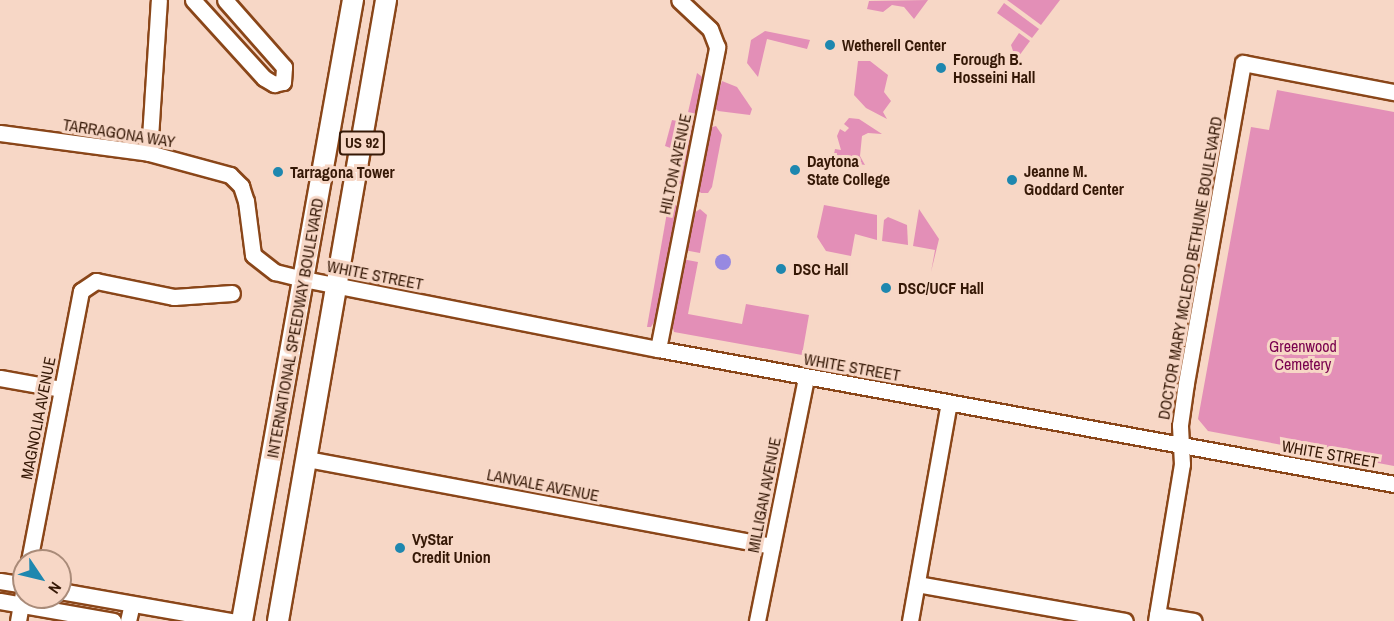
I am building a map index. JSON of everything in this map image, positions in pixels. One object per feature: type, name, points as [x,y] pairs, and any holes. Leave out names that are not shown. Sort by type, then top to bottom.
[{"type":"main road","name":"INTERNATIONAL SPEEDWAY BOULEVARD","points":[[242,621],[353,0]]},
{"type":"main road","points":[[372,0],[379,41]]},
{"type":"main road","name":"INTERNATIONAL SPEEDWAY BOULEVARD","points":[[278,621],[386,0]]},
{"type":"street","points":[[149,153],[159,0]]},
{"type":"street","points":[[193,0],[264,78],[274,84],[283,82],[284,67],[225,0]]},
{"type":"street","name":"HILTON AVENUE","points":[[658,349],[717,47],[710,29],[679,0]]},
{"type":"street","name":"DOCTOR MARY MCLEOD BETHUNE BOULEVARD","points":[[1156,618],[1183,445],[1180,425],[1185,393],[1243,63],[1394,92]]},
{"type":"street","name":"TARRAGONA WAY","points":[[0,133],[149,153],[237,180],[246,201],[253,255],[275,272],[304,279]]},
{"type":"street","name":"WHITE STREET","points":[[304,279],[806,377],[1394,483]]},
{"type":"street","name":"MAGNOLIA AVENUE","points":[[31,549],[81,291],[87,284],[96,281],[174,297],[232,293]]},
{"type":"street","name":"MILLIGAN AVENUE","points":[[757,621],[806,377]]},
{"type":"street","points":[[0,378],[62,389]]},
{"type":"street","points":[[910,621],[949,402]]},
{"type":"street","name":"LANVALE AVENUE","points":[[307,459],[771,546]]},
{"type":"street","points":[[917,584],[1125,621]]},
{"type":"street","points":[[72,593],[231,621]]},
{"type":"street","points":[[128,621],[132,604]]},
{"type":"street","points":[[44,609],[113,621]]},
{"type":"street","points":[[1156,618],[1194,621]]},
{"type":"green space","points":[[928,0],[914,19],[904,7],[892,5],[883,12],[867,9],[869,1]]},
{"type":"green space","points":[[1007,0],[1060,0],[1041,25]]},
{"type":"green space","points":[[1004,3],[1039,29],[1032,38],[997,13]]},
{"type":"green space","points":[[765,31],[810,40],[807,49],[767,39],[758,77],[747,63],[751,40]]},
{"type":"green space","points":[[1019,33],[1030,41],[1016,60],[1011,45]]},
{"type":"green space","points":[[858,61],[870,61],[888,75],[884,92],[891,101],[883,112],[887,119],[866,108],[854,95]]},
{"type":"green space","points":[[697,73],[705,79],[681,184],[672,186],[687,137],[686,121]]},
{"type":"green space","points":[[722,81],[737,87],[752,109],[750,115],[718,111],[714,107]]},
{"type":"green space","name":"Greenwood Cemetery","points":[[1277,90],[1394,112],[1394,466],[1208,431],[1198,419],[1251,127],[1269,130]]},
{"type":"green space","points":[[849,118],[859,119],[882,134],[868,133],[862,136],[860,156],[865,165],[833,159],[835,149],[841,150],[837,136],[840,129],[845,132],[849,128],[844,124]]},
{"type":"green space","points":[[672,120],[682,122],[683,127],[676,150],[665,146]]},
{"type":"green space","points":[[716,126],[722,135],[712,187],[708,193],[701,193],[696,188],[709,128]]},
{"type":"green space","points":[[669,201],[677,206],[658,315],[651,327],[647,327]]},
{"type":"green space","points":[[824,205],[877,215],[877,240],[855,234],[851,256],[826,251],[817,237]]},
{"type":"green space","points":[[700,209],[707,215],[700,253],[684,250],[691,215]]},
{"type":"green space","points":[[919,209],[939,239],[931,272],[935,250],[913,246]]},
{"type":"green space","points":[[888,217],[907,225],[908,245],[882,241],[884,220]]},
{"type":"green space","points":[[682,259],[698,262],[688,314],[742,324],[746,304],[809,315],[802,355],[674,332],[671,321]]},
{"type":"shaded area","points":[[723,254],[731,262],[723,270],[715,262]]},
{"type":"place","name":"Wetherell Center","points":[[830,45]]},
{"type":"place","name":"Forough B. Hosseini Hall","points":[[941,68]]},
{"type":"place","name":"Daytona State College","points":[[795,170]]},
{"type":"place","name":"Tarragona Tower","points":[[278,172]]},
{"type":"place","name":"Jeanne M. Goddard Center","points":[[1012,180]]},
{"type":"place","name":"DSC Hall","points":[[781,269]]},
{"type":"place","name":"DSC/UCF Hall","points":[[886,288]]},
{"type":"place","name":"VyStar Credit Union","points":[[400,548]]}]
